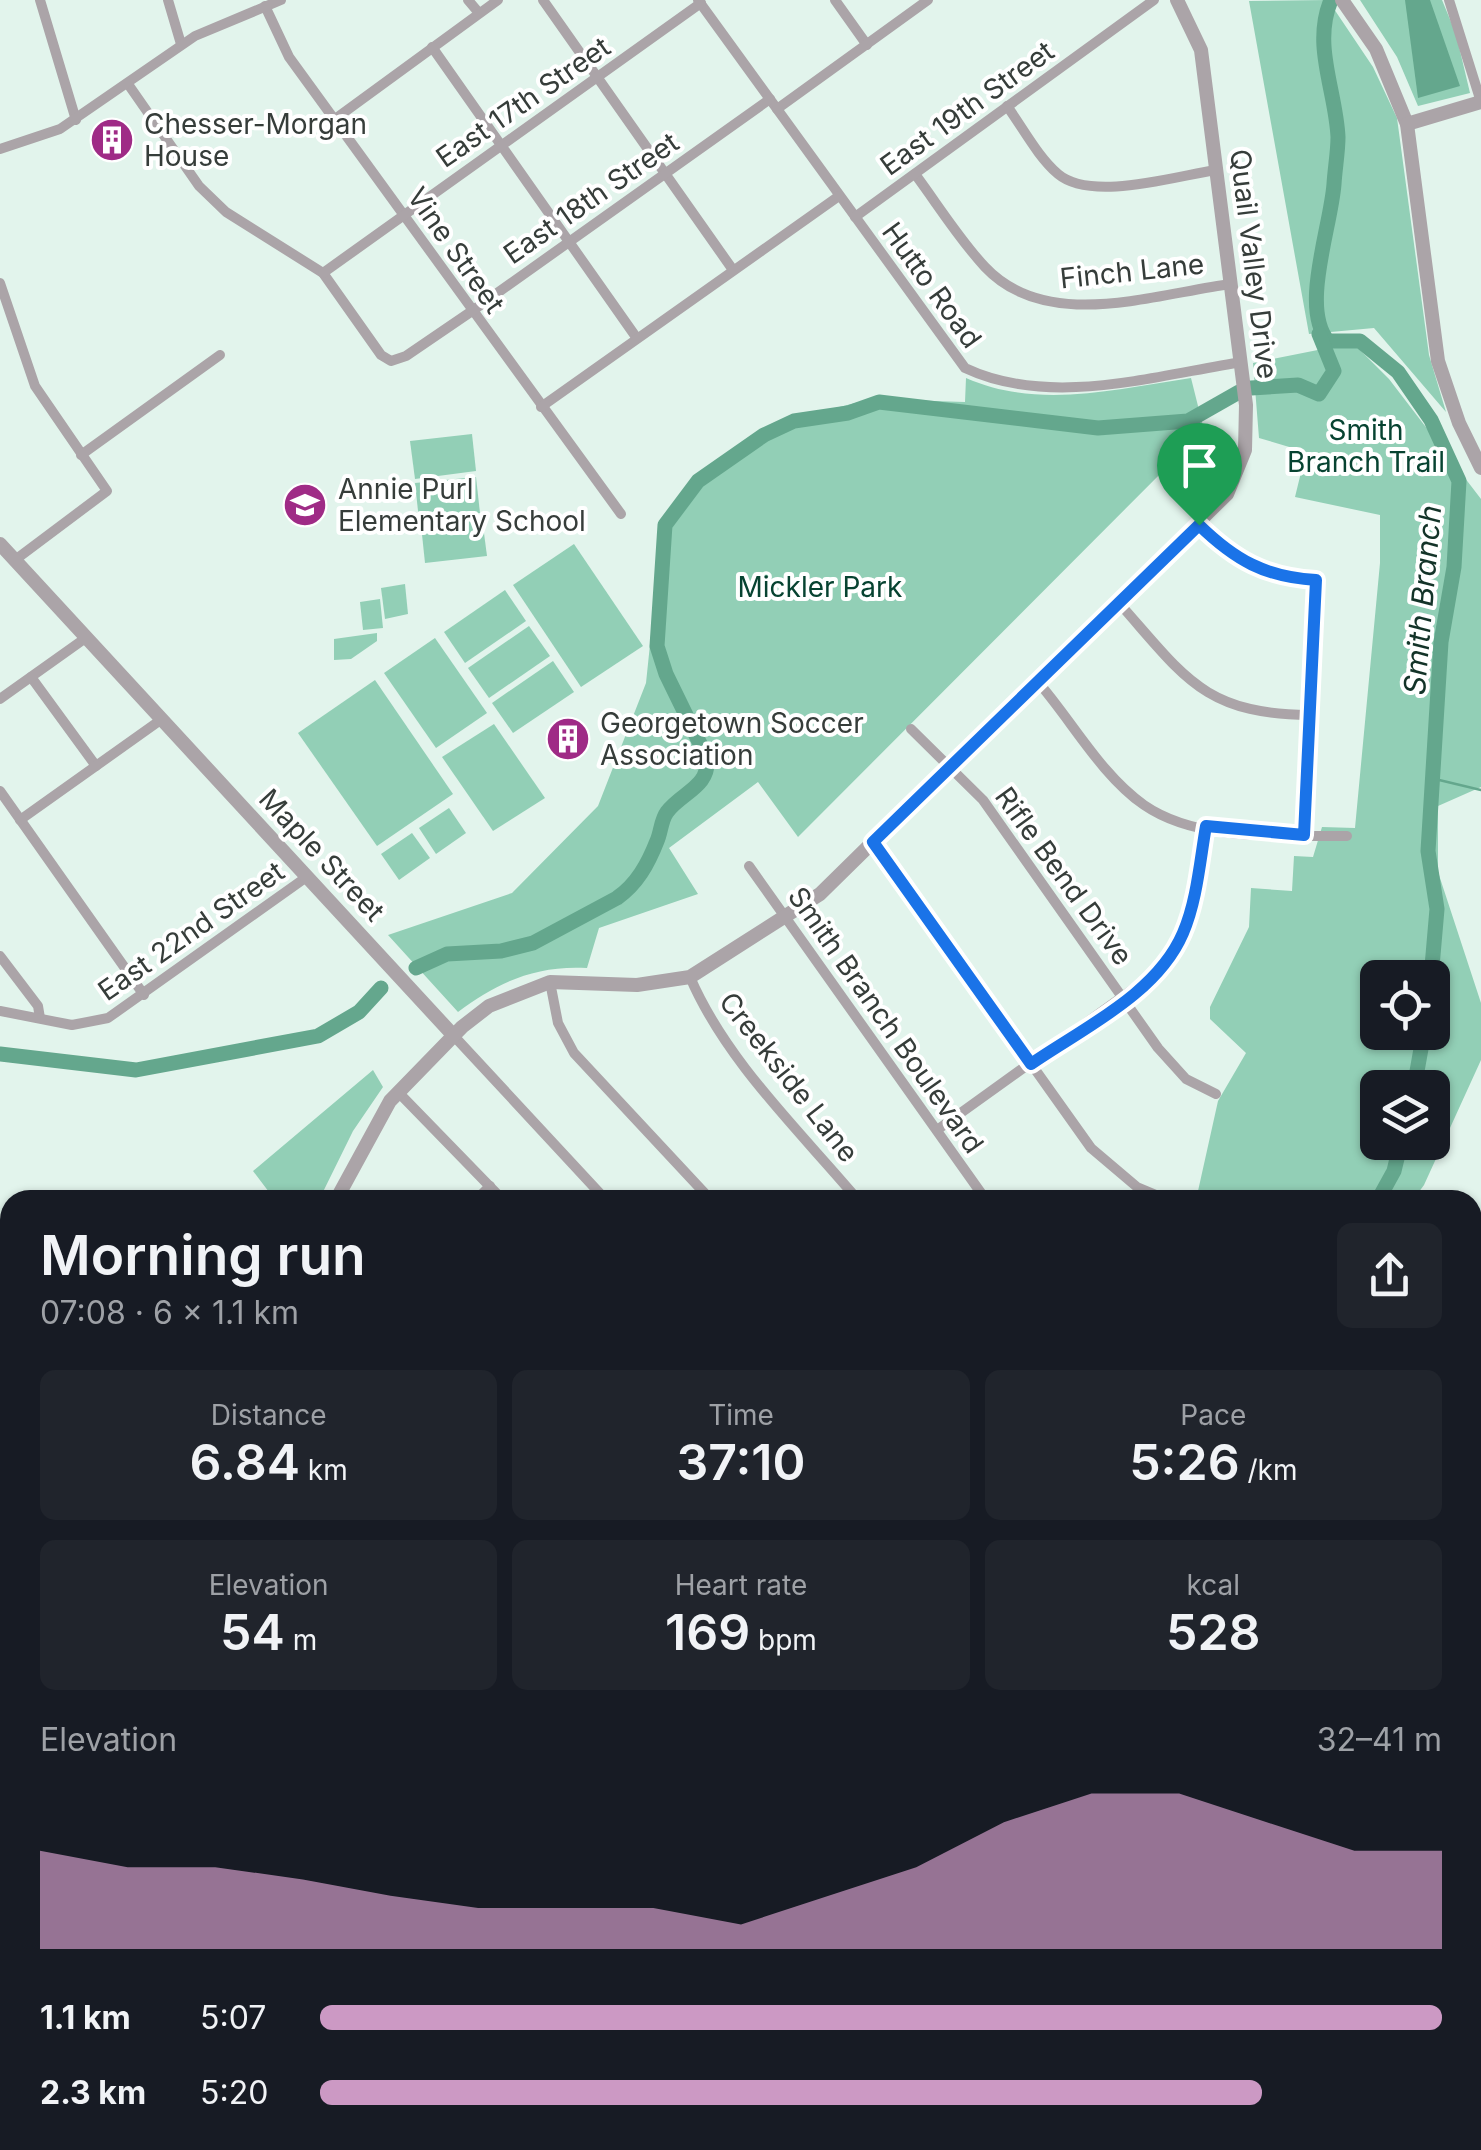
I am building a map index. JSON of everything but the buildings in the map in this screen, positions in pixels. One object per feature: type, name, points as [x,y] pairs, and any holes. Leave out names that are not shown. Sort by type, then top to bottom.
[{"type":"street","points":[[40,0],[76,120]]},
{"type":"street","points":[[168,0],[182,44]]},
{"type":"street","points":[[242,0],[246,14]]},
{"type":"street","points":[[0,149],[76,120],[182,44],[281,0]]},
{"type":"street","points":[[468,0],[478,13]]},
{"type":"street","points":[[334,119],[498,0]]},
{"type":"street","points":[[543,0],[733,270]]},
{"type":"street","points":[[835,0],[867,45]]},
{"type":"street","name":"East 18th Street","points":[[322,274],[386,359],[406,356],[665,173],[867,45],[928,0]]},
{"type":"street","name":"East 19th Street","points":[[855,217],[1154,0]]},
{"type":"street","name":"Quail Valley Drive","points":[[342,1190],[398,1092],[453,1035],[506,996],[550,982],[636,984],[690,977],[820,894],[1228,494],[1242,464],[1247,417],[1242,362],[1201,50],[1177,0]]},
{"type":"street","points":[[1342,0],[1376,49],[1407,124],[1438,361],[1459,423],[1481,468]]},
{"type":"street","points":[[1407,124],[1481,102],[1449,0]]},
{"type":"street","name":"East 17th Street","points":[[322,274],[699,2]]},
{"type":"street","name":"Hutto Road","points":[[699,2],[965,368],[996,382],[1037,388],[1082,386],[1242,362]]},
{"type":"street","name":"Vine Street","points":[[265,6],[289,56],[620,514]]},
{"type":"street","points":[[432,47],[636,337]]},
{"type":"street","points":[[128,84],[212,199],[322,274]]},
{"type":"street","points":[[1007,106],[1054,172],[1080,186],[1100,188],[1216,170]]},
{"type":"street","name":"Finch Lane","points":[[915,174],[987,269],[1035,298],[1071,306],[1231,284]]},
{"type":"street","points":[[541,407],[839,196]]},
{"type":"street","points":[[0,282],[30,376],[107,491],[15,560]]},
{"type":"street","points":[[81,455],[220,354]]},
{"type":"street","points":[[1199,525],[1231,555],[1256,569],[1316,580],[1304,835]]},
{"type":"street","name":"Maple Street","points":[[0,544],[597,1190]]},
{"type":"street","points":[[1119,602],[1182,674],[1210,696],[1251,712],[1309,715]]},
{"type":"street","points":[[0,700],[86,636]]},
{"type":"street","points":[[30,677],[96,766]]},
{"type":"street","points":[[1038,682],[1107,769],[1144,804],[1179,821],[1206,826],[1348,836]]},
{"type":"street","points":[[20,820],[162,719]]},
{"type":"street","name":"Rifle Bend Drive","points":[[911,729],[983,800],[1173,1066],[1216,1094]]},
{"type":"street","points":[[0,791],[144,995]]},
{"type":"street","points":[[937,1130],[1125,999],[1161,969],[1183,934],[1206,826]]},
{"type":"street","points":[[873,842],[1104,1163],[1145,1190]]},
{"type":"street","name":"Smith Branch Boulevard","points":[[749,866],[979,1190]]},
{"type":"street","name":"East 22nd Street","points":[[0,1011],[84,1026],[108,1018],[308,876]]},
{"type":"street","points":[[0,956],[38,1006],[40,1018]]},
{"type":"street","name":"Creekside Lane","points":[[690,977],[702,1006],[728,1045],[850,1190]]},
{"type":"street","points":[[550,982],[558,1022],[574,1052],[702,1190]]},
{"type":"street","points":[[398,1092],[494,1190]]},
{"type":"street","points":[[486,1190],[490,1186]]},
{"type":"green space","name":"Smith Branch Trail","points":[[1328,0],[1373,67],[1397,118],[1429,355],[1446,412],[1374,328],[1309,334],[1249,1]]},
{"type":"green space","points":[[1360,0],[1442,0],[1456,34],[1470,93],[1418,106],[1397,57]]},
{"type":"green space","points":[[1353,343],[1389,379],[1481,499],[1481,787],[1438,806],[1438,872],[1481,1003],[1481,1060],[1450,1128],[1450,1070],[1360,1070],[1360,1160],[1435,1160],[1420,1190],[1198,1190],[1218,1101],[1246,1053],[1210,1019],[1210,1007],[1249,927],[1251,888],[1292,891],[1294,856],[1313,857],[1322,827],[1355,828],[1380,563],[1380,515],[1295,497],[1306,452],[1259,438],[1253,363]]},
{"type":"green space","name":"Mickler Park","points":[[966,378],[994,388],[1049,395],[1191,378],[1204,430],[798,837],[758,782],[669,848],[698,894],[599,928],[587,968],[551,969],[518,978],[458,1012],[388,935],[512,893],[598,806],[646,683],[662,529],[689,486],[726,455],[784,421],[871,399],[965,402]]},
{"type":"green space","points":[[472,434],[476,471],[415,479],[410,441]]},
{"type":"green space","points":[[476,477],[480,513],[419,520],[415,483]]},
{"type":"green space","points":[[482,518],[487,556],[425,563],[421,525]]},
{"type":"green space","points":[[574,544],[643,646],[581,687],[513,585]]},
{"type":"green space","points":[[405,584],[408,614],[385,619],[381,588]]},
{"type":"green space","points":[[505,590],[526,621],[465,663],[444,632]]},
{"type":"green space","points":[[380,599],[383,628],[363,630],[360,602]]},
{"type":"green space","points":[[529,626],[550,656],[489,698],[468,668]]},
{"type":"green space","points":[[377,633],[377,641],[351,659],[334,660],[334,639]]},
{"type":"green space","points":[[435,638],[487,713],[436,748],[384,673]]},
{"type":"green space","points":[[553,661],[574,692],[513,733],[492,703]]},
{"type":"green space","points":[[375,680],[453,794],[377,846],[298,733]]},
{"type":"green space","points":[[494,724],[545,798],[493,831],[442,757]]},
{"type":"green space","points":[[449,808],[466,833],[436,854],[419,828]]},
{"type":"green space","points":[[412,833],[430,858],[399,880],[381,854]]},
{"type":"green space","points":[[373,1070],[383,1087],[353,1131],[324,1190],[267,1190],[253,1171]]},
{"type":"shaded area","points":[[1405,0],[1430,0],[1460,86],[1418,98]]},
{"type":"waterway","name":"Smith Branch","points":[[1331,0],[1324,51],[1338,143],[1332,202],[1319,266],[1320,327],[1328,341],[1360,341],[1398,372],[1431,420],[1459,481],[1454,567],[1441,642],[1428,851],[1437,909],[1433,960]]},
{"type":"waterway","points":[[1251,388],[1298,385],[1319,394],[1334,371],[1319,334]]},
{"type":"waterway","points":[[416,968],[447,954],[501,951],[533,943],[617,898],[646,865],[667,812],[700,783],[707,758],[666,674],[657,646],[665,525],[698,481],[764,435],[794,421],[848,413],[879,402],[1098,428],[1188,421],[1239,392]]},
{"type":"waterway","points":[[1435,779],[1481,790]]},
{"type":"waterway","points":[[0,1054],[136,1070],[318,1036],[359,1012],[381,988]]},
{"type":"waterway","name":"Smith Branch","points":[[1417,1070],[1421,1050]]},
{"type":"waterway","name":"Smith Branch","points":[[1384,1190],[1397,1160]]},
{"type":"place","name":"Chesser-Morgan House","points":[[112,140]]},
{"type":"place","name":"Annie Purl Elementary School","points":[[305,505]]},
{"type":"place","name":"Georgetown Soccer Association","points":[[568,739]]},
{"type":"route","points":[[1199,525],[1223,548],[1256,569],[1274,576],[1316,580],[1304,835],[1253,834],[1206,826],[1188,918],[1169,960],[1141,988],[1031,1064],[873,842],[1199,525]]}]
